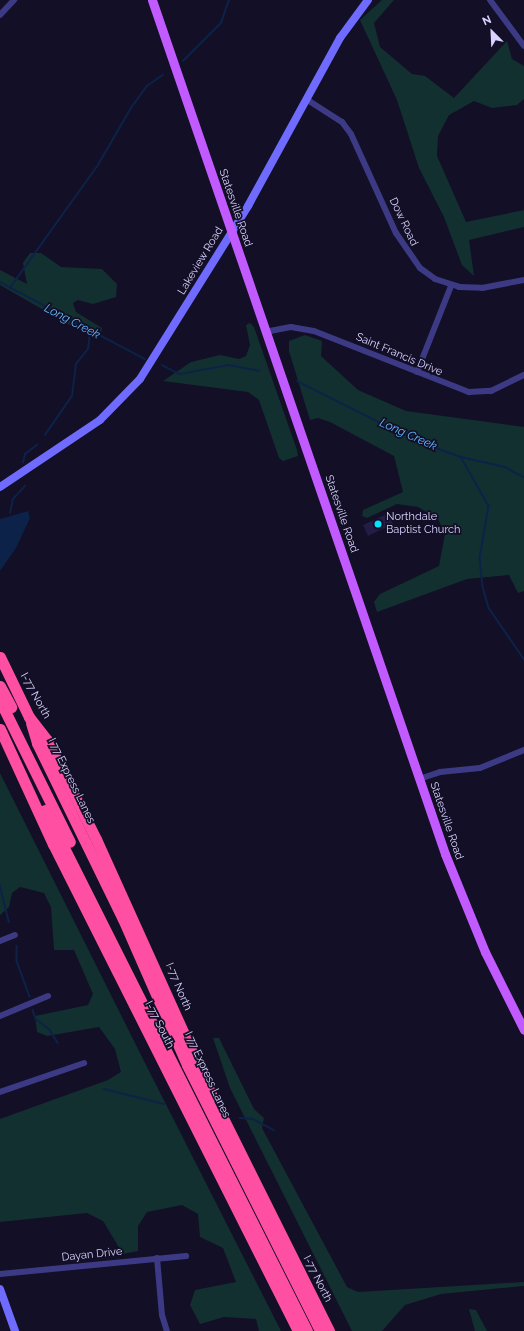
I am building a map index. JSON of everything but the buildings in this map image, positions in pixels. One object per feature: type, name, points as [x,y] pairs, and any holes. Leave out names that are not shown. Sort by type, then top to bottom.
[{"type":"highway","name":"I-77 North","points":[[0,657],[30,717],[47,740],[96,839],[215,1102],[329,1331]]},
{"type":"highway","points":[[0,686],[113,908],[123,919]]},
{"type":"highway","points":[[0,701],[63,827],[110,927],[114,944]]},
{"type":"highway","name":"I 77 Express Lanes","points":[[30,717],[37,743],[123,919],[207,1106],[320,1331]]},
{"type":"highway","name":"I-77 South","points":[[0,729],[53,844],[298,1331]]},
{"type":"highway","name":"I 77 Express Lanes","points":[[15,760],[114,944],[307,1331]]},
{"type":"main road","name":"Statesville Road","points":[[152,0],[419,779],[467,910],[524,1030]]},
{"type":"main road","name":"Lakeview Road","points":[[0,487],[78,437],[124,398],[155,358],[231,232],[343,33],[368,0]]},
{"type":"main road","points":[[0,1289],[14,1331]]},
{"type":"street","points":[[0,15],[14,0]]},
{"type":"street","points":[[490,0],[524,46]]},
{"type":"street","name":"Dow Road","points":[[306,99],[336,117],[352,134],[408,256],[428,274],[451,286],[482,288],[524,280]]},
{"type":"street","points":[[417,372],[451,286]]},
{"type":"street","name":"Saint Francis Drive","points":[[266,332],[306,328],[417,372],[475,393],[491,391],[524,376]]},
{"type":"street","points":[[419,779],[440,772],[480,768],[524,750]]},
{"type":"street","points":[[0,941],[15,935]]},
{"type":"street","points":[[0,1016],[48,996]]},
{"type":"street","points":[[0,1092],[84,1063]]},
{"type":"street","name":"Dayan Drive","points":[[0,1274],[186,1256]]},
{"type":"street","points":[[157,1258],[162,1315],[167,1331]]},
{"type":"green space","points":[[382,0],[394,0],[374,23],[380,47],[412,74],[425,76],[454,98],[507,41],[512,59],[524,66],[524,99],[517,105],[492,108],[474,101],[449,115],[438,136],[437,156],[466,222],[524,210],[524,227],[469,240],[474,276],[462,265],[444,217],[419,168],[397,100],[360,20]]},
{"type":"green space","points":[[30,253],[41,253],[61,267],[102,269],[117,284],[116,297],[93,304],[78,300],[73,303],[76,312],[102,328],[101,333],[75,328],[0,285],[0,270],[27,284],[23,263]]},
{"type":"green space","points":[[250,323],[254,327],[297,450],[298,456],[283,461],[279,458],[259,400],[248,392],[163,381],[191,362],[220,355],[239,359],[246,356],[250,345],[246,325]]},
{"type":"green space","points":[[305,335],[322,341],[321,356],[358,390],[406,411],[524,427],[524,591],[518,593],[509,575],[467,579],[377,612],[374,602],[380,594],[439,566],[445,534],[438,519],[418,507],[397,504],[367,518],[362,516],[363,510],[403,492],[394,456],[330,422],[318,418],[310,420],[289,351],[289,341]]},
{"type":"green space","points":[[0,773],[281,1331],[259,1331],[256,1319],[224,1317],[200,1324],[190,1305],[195,1290],[236,1282],[223,1248],[200,1237],[198,1214],[182,1205],[147,1212],[138,1226],[138,1251],[123,1254],[103,1221],[87,1213],[0,1222],[0,1119],[108,1080],[121,1072],[115,1049],[99,1027],[47,1036],[37,1032],[35,1016],[88,1005],[93,994],[74,950],[54,950],[51,907],[44,893],[20,887],[12,893],[9,907],[0,915]]},
{"type":"green space","points":[[213,1038],[219,1038],[254,1109],[264,1118],[262,1128],[347,1287],[358,1292],[524,1282],[524,1286],[441,1294],[405,1305],[382,1331],[352,1331],[230,1088]]},
{"type":"green space","points":[[469,1309],[476,1310],[487,1331],[475,1331]]},
{"type":"water","points":[[28,511],[30,518],[16,548],[0,571],[0,519]]},
{"type":"waterway","points":[[183,61],[221,23],[229,0]]},
{"type":"waterway","points":[[10,288],[98,165],[131,108],[147,86],[163,75]]},
{"type":"waterway","name":"Long Creek","points":[[0,282],[145,359]]},
{"type":"waterway","points":[[45,435],[72,396],[76,364],[88,349],[90,332]]},
{"type":"waterway","name":"Long Creek","points":[[162,365],[180,374],[229,365],[259,371]]},
{"type":"waterway","name":"Long Creek","points":[[297,381],[417,441],[461,457],[505,467],[524,477]]},
{"type":"waterway","points":[[23,463],[25,454],[37,445]]},
{"type":"waterway","points":[[461,457],[489,506],[480,558],[483,587],[489,608],[524,659]]},
{"type":"waterway","points":[[10,513],[13,499],[25,486]]},
{"type":"waterway","points":[[0,885],[9,922]]},
{"type":"waterway","points":[[17,946],[17,961],[30,997]]},
{"type":"waterway","points":[[33,1010],[36,1019],[50,1030],[58,1043]]},
{"type":"waterway","points":[[104,1089],[164,1104]]},
{"type":"waterway","points":[[240,1118],[253,1119],[274,1130]]},
{"type":"place","name":"Northdale Baptist Church","points":[[378,524]]}]
